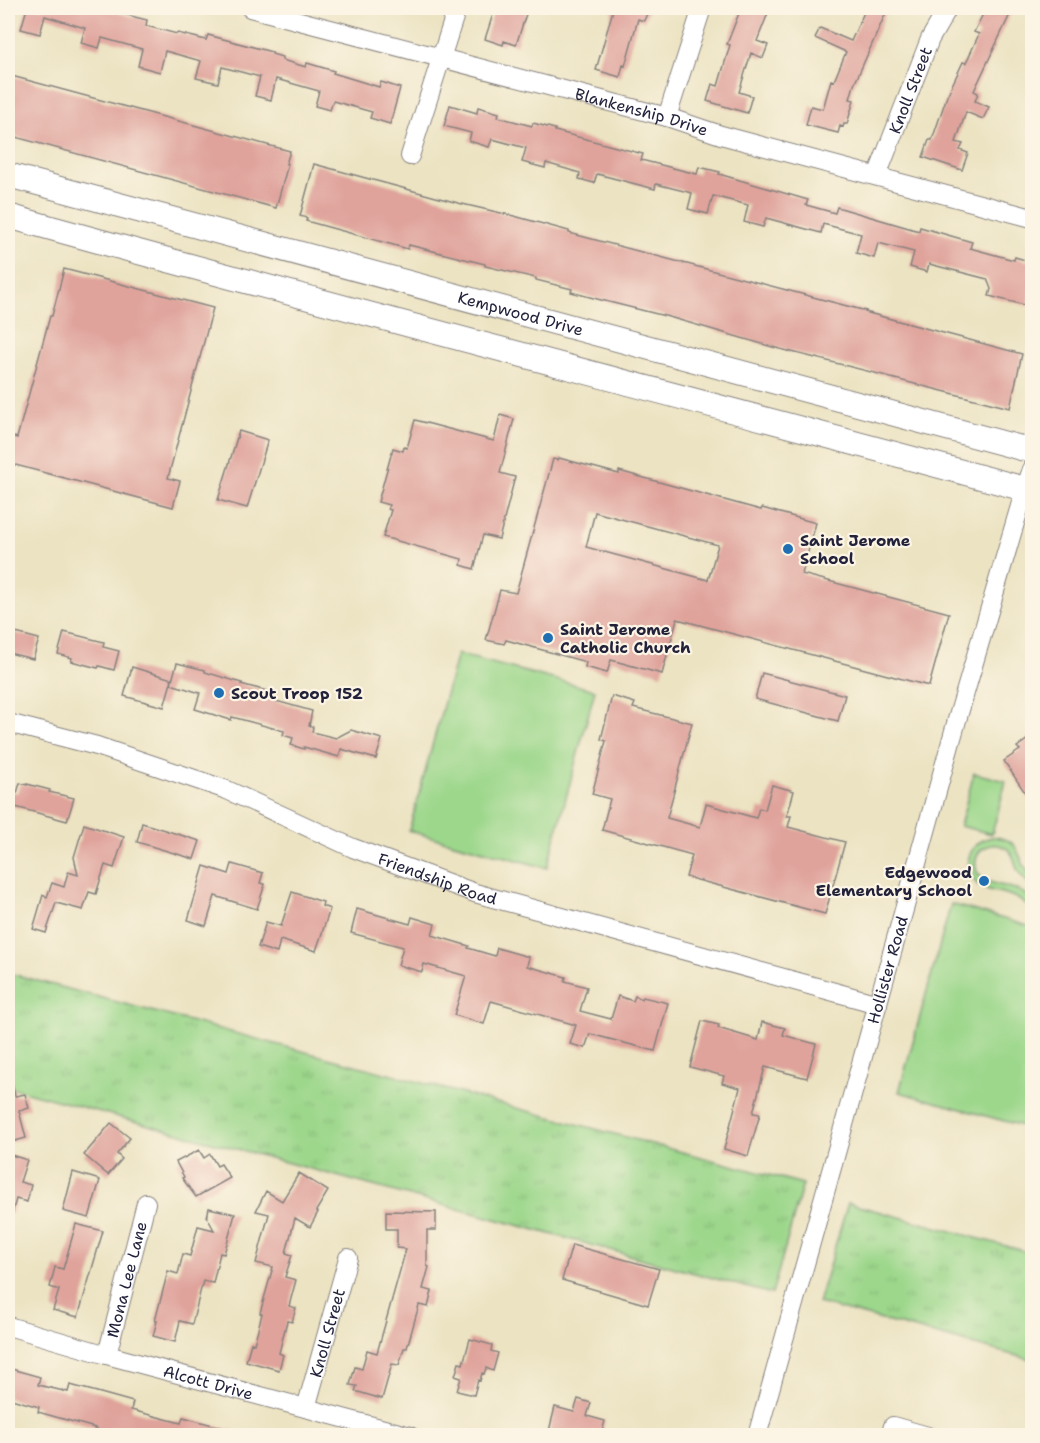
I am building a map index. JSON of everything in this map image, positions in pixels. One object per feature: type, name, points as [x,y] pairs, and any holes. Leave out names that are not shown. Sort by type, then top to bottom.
[{"type":"main road","name":"Kempwood Drive","points":[[8,175],[1032,451]]},
{"type":"main road","points":[[8,216],[748,414],[1030,483]]},
{"type":"main road","points":[[409,324],[423,287]]},
{"type":"main road","points":[[748,414],[760,378]]},
{"type":"street","name":"Blankenship Drive","points":[[250,8],[667,117],[721,135],[1032,218]]},
{"type":"street","points":[[410,156],[457,8]]},
{"type":"street","points":[[667,117],[702,8]]},
{"type":"street","name":"Knoll Street","points":[[877,176],[930,39],[948,8]]},
{"type":"street","name":"Hollister Road","points":[[757,1436],[957,720],[1030,483]]},
{"type":"street","name":"Friendship Road","points":[[8,723],[97,746],[227,790],[352,848],[476,893],[878,1004]]},
{"type":"street","name":"Mona Lee Lane","points":[[107,1355],[147,1203]]},
{"type":"street","name":"Knoll Street","points":[[306,1408],[348,1258]]},
{"type":"street","name":"Alcott Drive","points":[[8,1326],[107,1355],[410,1436]]},
{"type":"street","points":[[891,1431],[928,1436]]},
{"type":"green space","points":[[457,654],[595,690],[547,868],[409,831]]},
{"type":"green space","points":[[974,773],[1006,781],[992,834],[960,826]]},
{"type":"green space","points":[[992,837],[1010,841],[1018,851],[1026,870],[1032,876],[1032,886],[1020,874],[1010,852],[998,845],[988,846],[979,853],[976,860],[978,873],[987,881],[1015,889],[1026,895],[1032,900],[1032,911],[1016,898],[981,887],[973,879],[968,858],[979,843]]},
{"type":"green space","points":[[951,904],[1032,927],[1032,1105],[1026,1127],[899,1092]]},
{"type":"green space","points":[[8,973],[803,1184],[772,1294],[8,1087]]},
{"type":"green space","points":[[848,1203],[1032,1253],[1032,1360],[818,1303]]},
{"type":"building","points":[[27,8],[99,8],[147,20],[146,26],[206,40],[208,35],[272,52],[282,57],[282,60],[306,67],[307,63],[379,87],[381,82],[400,88],[390,124],[370,118],[372,112],[333,101],[330,110],[315,106],[319,91],[276,79],[271,100],[255,96],[260,77],[222,67],[218,83],[196,78],[201,61],[165,51],[160,72],[138,66],[142,49],[102,38],[99,48],[81,43],[85,28],[45,16],[40,34],[21,29]]},
{"type":"building","points":[[495,8],[528,8],[516,45],[504,41],[503,45],[485,39]]},
{"type":"building","points":[[611,8],[649,8],[644,21],[638,19],[620,77],[596,70],[613,10]]},
{"type":"building","points":[[741,8],[770,8],[757,41],[768,45],[763,58],[751,53],[739,92],[752,96],[747,113],[707,101],[712,84],[718,86],[730,45],[727,44]]},
{"type":"building","points":[[866,8],[888,8],[854,85],[850,99],[854,100],[847,124],[840,126],[838,133],[806,125],[811,106],[823,109],[831,80],[834,81],[846,52],[815,38],[820,28],[851,41]]},
{"type":"building","points":[[986,8],[1013,8],[974,91],[978,93],[975,101],[989,107],[983,119],[966,112],[956,142],[963,144],[960,150],[968,153],[962,170],[923,157],[929,140],[932,140],[947,96],[979,34],[974,32]]},
{"type":"building","points":[[8,75],[290,151],[276,208],[8,135]]},
{"type":"building","points":[[450,105],[477,113],[478,107],[499,113],[498,117],[532,126],[533,123],[643,154],[641,160],[697,174],[699,167],[720,172],[719,174],[808,200],[806,205],[835,213],[837,207],[919,231],[920,227],[972,242],[970,248],[1014,260],[1015,257],[1032,262],[1032,289],[1028,306],[989,296],[991,289],[987,279],[929,264],[927,272],[910,267],[914,252],[878,243],[874,258],[856,253],[861,234],[823,224],[821,233],[766,218],[763,227],[744,222],[748,205],[713,196],[708,214],[688,209],[692,193],[656,184],[655,189],[597,174],[594,183],[579,179],[580,173],[546,163],[545,168],[522,162],[526,148],[492,139],[489,147],[469,141],[471,133],[444,126]]},
{"type":"building","points":[[314,164],[1022,354],[1010,408],[571,292],[572,289],[485,266],[485,264],[409,245],[408,249],[306,221],[307,218],[300,216]]},
{"type":"building","points":[[64,269],[213,308],[168,478],[180,481],[173,507],[8,463],[8,435],[17,438]]},
{"type":"building","points":[[500,415],[514,419],[500,473],[515,477],[499,539],[483,535],[474,569],[461,565],[462,559],[383,537],[391,510],[388,509],[389,505],[378,502],[393,448],[403,451],[404,447],[407,448],[415,420],[494,441]]},
{"type":"building","points":[[239,431],[268,440],[247,508],[218,500]]},
{"type":"building","points":[[559,458],[619,474],[619,471],[816,523],[802,574],[949,613],[929,686],[677,619],[662,674],[611,660],[607,673],[585,667],[586,662],[506,640],[504,644],[486,640],[500,590],[516,593],[553,459],[558,460]],"holes":[[[595,512],[718,545],[708,580],[586,547]]]},
{"type":"building","points":[[8,631],[39,639],[33,659],[9,653],[11,647],[8,646]]},
{"type":"building","points":[[64,632],[104,642],[103,647],[119,651],[114,670],[71,661],[72,658],[58,654]]},
{"type":"building","points":[[177,663],[278,694],[276,701],[312,711],[309,726],[313,727],[312,732],[336,738],[351,730],[382,739],[376,759],[341,749],[339,757],[304,747],[304,749],[291,745],[293,738],[283,735],[284,731],[232,717],[231,720],[195,709],[200,693],[171,684]]},
{"type":"building","points":[[132,667],[172,679],[164,707],[124,696]]},
{"type":"building","points":[[762,673],[845,695],[838,721],[755,699]]},
{"type":"building","points":[[612,696],[635,703],[633,708],[692,723],[667,818],[700,827],[706,804],[756,818],[759,808],[765,810],[772,785],[794,791],[787,816],[791,816],[788,827],[845,842],[825,914],[686,877],[692,855],[602,830],[610,799],[592,794],[606,741],[601,739]]},
{"type":"building","points":[[1032,736],[1032,803],[1004,761],[1020,750],[1017,747]]},
{"type":"building","points":[[20,783],[74,798],[67,821],[8,805],[8,790],[17,793]]},
{"type":"building","points":[[142,823],[200,841],[194,859],[137,842]]},
{"type":"building","points":[[84,824],[124,837],[114,868],[105,865],[96,894],[89,892],[83,910],[56,903],[46,933],[33,929],[43,895],[47,897],[52,883],[64,887],[68,872],[78,875],[74,857]]},
{"type":"building","points":[[232,864],[263,873],[260,883],[265,884],[257,909],[215,896],[206,926],[188,920],[204,866],[229,874]]},
{"type":"building","points":[[292,892],[323,902],[322,906],[330,909],[316,951],[280,940],[277,953],[258,947],[266,922],[281,926]]},
{"type":"building","points":[[357,909],[410,924],[412,917],[435,924],[432,935],[495,956],[497,948],[529,957],[527,966],[566,977],[565,981],[587,987],[580,1011],[611,1019],[618,996],[633,1001],[635,996],[668,1003],[655,1051],[590,1034],[585,1048],[570,1044],[576,1025],[491,1001],[484,1024],[454,1015],[466,976],[424,964],[422,972],[398,965],[403,947],[351,933]]},
{"type":"building","points":[[702,1021],[758,1040],[762,1022],[785,1028],[783,1035],[816,1044],[807,1078],[765,1067],[753,1113],[760,1114],[748,1156],[724,1149],[740,1088],[722,1083],[724,1076],[690,1067]]},
{"type":"building","points":[[12,1084],[15,1096],[25,1094],[29,1108],[19,1111],[26,1138],[8,1143],[8,1085]]},
{"type":"building","points":[[111,1123],[130,1138],[117,1154],[122,1159],[108,1175],[84,1155]]},
{"type":"building","points":[[199,1150],[204,1158],[210,1154],[217,1166],[221,1164],[230,1178],[196,1197],[182,1178],[184,1177],[176,1162]]},
{"type":"building","points":[[8,1154],[27,1160],[20,1182],[31,1185],[27,1202],[16,1199],[12,1214],[8,1214]]},
{"type":"building","points":[[73,1172],[100,1180],[89,1218],[63,1211]]},
{"type":"building","points":[[299,1173],[328,1191],[310,1227],[295,1218],[286,1253],[292,1255],[285,1277],[296,1280],[289,1306],[296,1308],[292,1322],[287,1321],[279,1353],[283,1355],[279,1370],[246,1361],[251,1343],[254,1344],[273,1267],[256,1263],[269,1214],[256,1211],[266,1191],[282,1201]]},
{"type":"building","points":[[209,1208],[235,1214],[224,1254],[220,1253],[213,1283],[203,1281],[192,1324],[180,1321],[175,1342],[153,1336],[168,1271],[178,1274],[183,1254],[190,1256],[198,1226],[214,1230],[207,1217]]},
{"type":"building","points":[[386,1211],[436,1212],[436,1230],[427,1230],[427,1266],[429,1267],[423,1289],[432,1291],[428,1307],[419,1305],[407,1348],[404,1348],[399,1365],[392,1364],[382,1399],[355,1391],[357,1386],[350,1385],[355,1367],[362,1369],[367,1350],[377,1353],[406,1249],[397,1248],[397,1229],[386,1229]]},
{"type":"building","points":[[76,1224],[103,1231],[78,1317],[53,1310],[59,1290],[50,1287],[55,1267],[63,1269]]},
{"type":"building","points":[[572,1245],[659,1269],[648,1305],[562,1280]]},
{"type":"building","points":[[470,1339],[492,1345],[491,1351],[498,1353],[493,1371],[486,1368],[484,1374],[482,1373],[474,1395],[457,1391],[461,1378],[455,1376],[459,1363],[463,1364]]},
{"type":"building","points":[[8,1368],[40,1377],[38,1385],[68,1392],[70,1385],[97,1392],[133,1402],[131,1410],[181,1423],[183,1417],[235,1431],[234,1436],[107,1436],[107,1433],[95,1428],[38,1412],[39,1407],[8,1398]]},
{"type":"building","points":[[578,1399],[591,1403],[587,1416],[605,1421],[601,1436],[582,1436],[570,1432],[569,1436],[566,1436],[549,1431],[555,1407],[574,1412]]},
{"type":"place","name":"Saint Jerome School","points":[[788,549]]},
{"type":"place","name":"Saint Jerome Catholic Church","points":[[548,638]]},
{"type":"place","name":"Scout Troop 152","points":[[219,693]]},
{"type":"place","name":"Edgewood Elementary School","points":[[984,881]]}]
